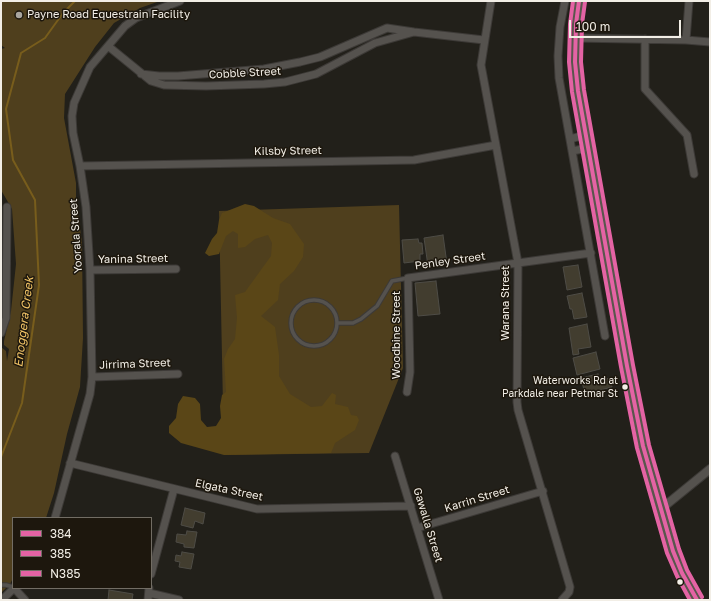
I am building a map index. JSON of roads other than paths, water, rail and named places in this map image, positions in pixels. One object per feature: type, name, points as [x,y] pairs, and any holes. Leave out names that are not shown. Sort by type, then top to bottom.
[{"type":"main road","points":[[579,1],[575,38],[575,62],[585,135],[627,366],[643,446],[661,509],[682,573],[697,600]]},
{"type":"street","name":"Yoorala Street","points":[[55,517],[90,394],[92,377],[90,270],[86,206],[73,133],[72,116],[74,103],[90,67],[130,21],[180,1]]},
{"type":"street","name":"Warana Street","points":[[490,1],[481,65],[518,263],[517,402],[518,410],[570,587],[569,592],[562,599]]},
{"type":"street","points":[[565,1],[560,28],[558,56],[559,78],[605,336]]},
{"type":"street","points":[[686,40],[689,1]]},
{"type":"street","name":"Cobble Street","points":[[141,74],[178,76],[264,69],[320,58],[386,28],[484,40]]},
{"type":"street","name":"Cobble Street","points":[[108,46],[151,81],[164,85],[206,86],[264,84],[285,82],[316,74],[375,43],[414,32]]},
{"type":"street","points":[[575,38],[686,40],[710,42]]},
{"type":"street","points":[[645,39],[645,89],[687,135],[694,174]]},
{"type":"street","points":[[570,139],[585,135]]},
{"type":"street","name":"Kilsby Street","points":[[80,166],[414,160],[496,145]]},
{"type":"street","points":[[572,151],[588,148]]},
{"type":"street","points":[[1,333],[6,318],[7,207]]},
{"type":"street","name":"Penley Street","points":[[408,278],[591,253]]},
{"type":"street","name":"Yanina Street","points":[[90,270],[176,269]]},
{"type":"street","name":"Woodbine Street","points":[[407,392],[410,372],[408,278]]},
{"type":"street","name":"Jirrima Street","points":[[92,377],[178,374]]},
{"type":"street","name":"Gawalla Street","points":[[395,456],[439,600]]},
{"type":"street","name":"Elgata Street","points":[[70,463],[257,509],[411,506]]},
{"type":"street","points":[[661,509],[710,469]]},
{"type":"street","points":[[152,570],[174,489]]},
{"type":"street","name":"Karrin Street","points":[[417,528],[543,491]]},
{"type":"street","points":[[2,600],[13,589]]},
{"type":"street","points":[[15,589],[25,600]]},
{"type":"street","points":[[149,594],[180,600]]},
{"type":"lane","points":[[337,323],[353,323],[361,319],[377,306],[392,281],[408,278]]},
{"type":"lane","points":[[313,300],[321,301],[333,309],[337,323],[332,338],[318,346],[303,344],[296,339],[290,324],[294,310],[299,304],[313,300]]},
{"type":"lane","points":[[1,585],[12,587]]},
{"type":"waterway","name":"Enoggera Creek","points":[[1,457],[22,403],[39,285],[35,200],[13,160],[6,109],[21,53],[45,38],[63,13],[75,1]]},
{"type":"place","name":"Payne Road Equestrain Facility","points":[[19,15]]},
{"type":"place","name":"Waterworks Rd at Parkdale near Petmar St","points":[[625,387]]}]
